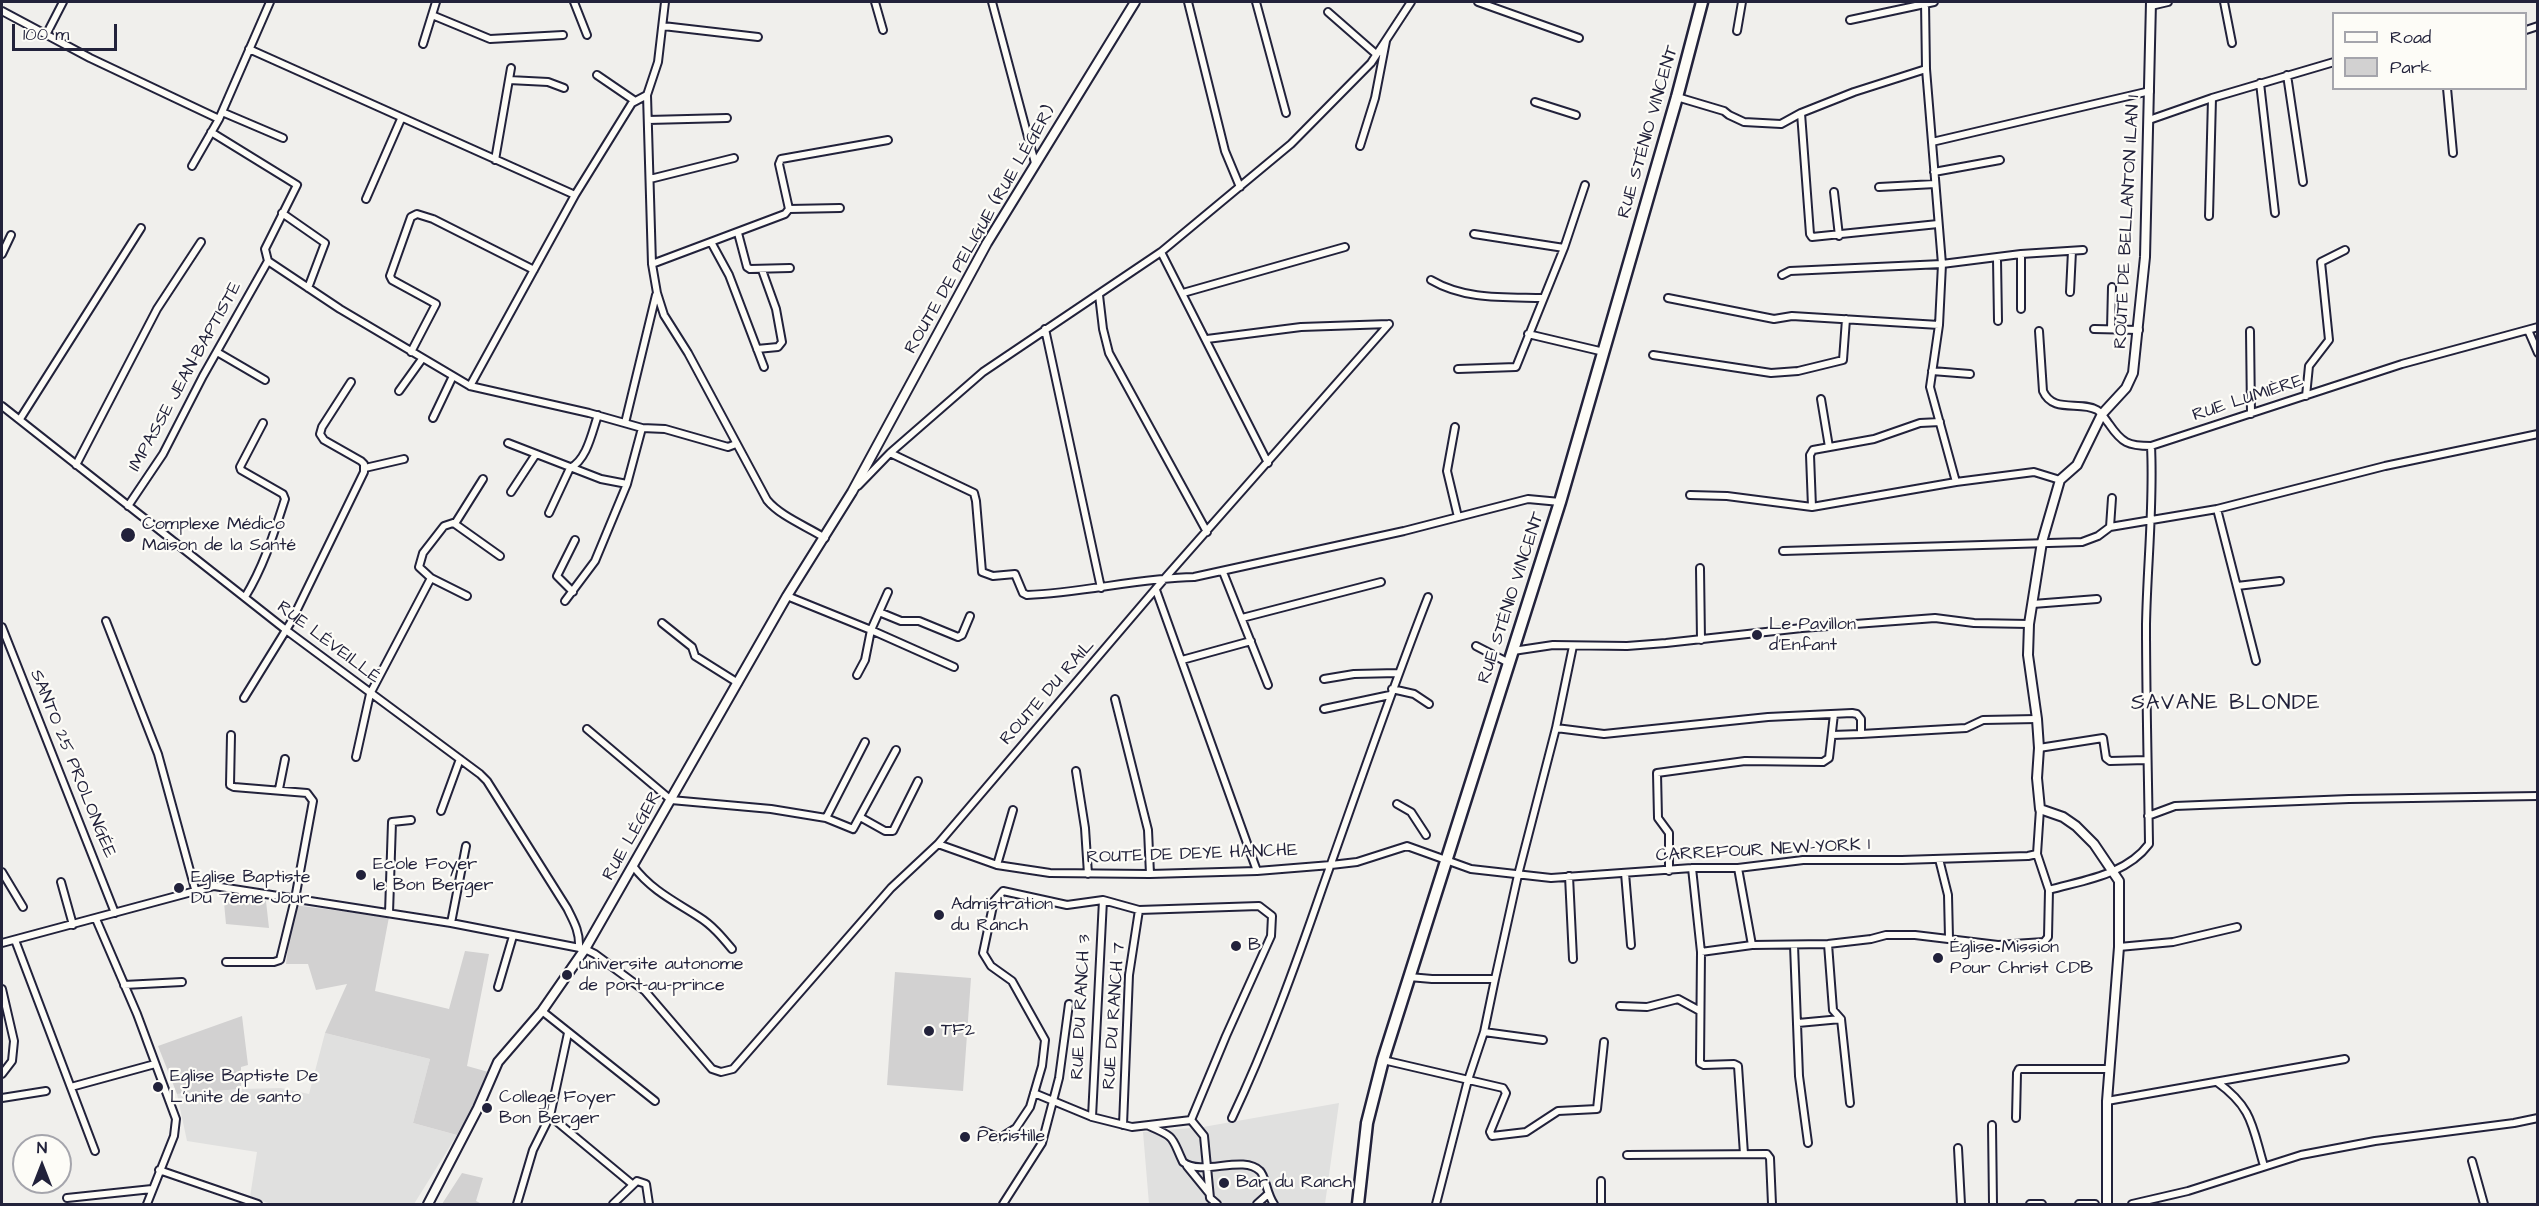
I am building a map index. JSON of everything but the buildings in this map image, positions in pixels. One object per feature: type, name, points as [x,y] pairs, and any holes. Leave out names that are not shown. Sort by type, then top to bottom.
[{"type":"main road","name":"RUE STÉNIO VINCENT","points":[[1358,1204],[1367,1123],[1383,1060],[1560,502],[1677,97],[1702,2]]},
{"type":"street","points":[[46,35],[63,2]]},
{"type":"street","points":[[192,165],[219,119],[270,2]]},
{"type":"street","points":[[423,44],[436,2]]},
{"type":"street","points":[[574,2],[587,35]]},
{"type":"street","points":[[665,2],[658,62],[647,95],[652,264],[657,293],[664,315],[688,353],[736,444],[774,509],[825,538]]},
{"type":"street","points":[[875,2],[883,30]]},
{"type":"street","points":[[992,2],[1035,162]]},
{"type":"street","name":"ROUTE DE PELIGUE (RUE LÉGER)","points":[[859,476],[987,243],[1135,2]]},
{"type":"street","points":[[1188,2],[1225,151],[1240,188]]},
{"type":"street","points":[[1256,2],[1286,113]]},
{"type":"street","points":[[852,492],[890,453],[983,372],[1161,252],[1291,144],[1371,63],[1410,2]]},
{"type":"street","points":[[1478,2],[1579,38]]},
{"type":"street","points":[[1737,31],[1742,2]]},
{"type":"street","points":[[1850,20],[1934,2]]},
{"type":"street","points":[[2151,4],[2168,2]]},
{"type":"street","points":[[2224,2],[2232,43]]},
{"type":"street","points":[[1925,3],[1926,69],[1941,264],[1939,325],[1930,387],[1956,482]]},
{"type":"street","name":"ROUTE DE BELLANTON ILAN 1","points":[[2040,809],[2037,778],[2039,748],[2037,719],[2028,655],[2029,624],[2042,542],[2060,480],[2077,465],[2103,414],[2126,388],[2133,373],[2145,257],[2151,4]]},
{"type":"street","points":[[2,11],[46,35],[219,119]]},
{"type":"street","points":[[1328,12],[1376,54]]},
{"type":"street","points":[[432,15],[490,39],[563,35]]},
{"type":"street","points":[[663,26],[758,37]]},
{"type":"street","points":[[1360,146],[1375,98],[1386,38]]},
{"type":"street","points":[[249,49],[575,195]]},
{"type":"street","points":[[2149,120],[2259,83],[2332,63]]},
{"type":"street","points":[[495,160],[511,68]]},
{"type":"street","points":[[1677,97],[1724,111],[1729,116],[1744,122],[1774,125],[1854,92],[1926,69]]},
{"type":"street","points":[[597,75],[635,101]]},
{"type":"street","points":[[2287,75],[2303,182]]},
{"type":"street","points":[[509,80],[548,82],[564,88]]},
{"type":"street","points":[[2259,83],[2275,213]]},
{"type":"street","points":[[2447,90],[2453,153]]},
{"type":"street","points":[[1932,142],[2150,91]]},
{"type":"street","points":[[470,386],[575,195],[635,101],[647,95]]},
{"type":"street","points":[[2209,216],[2212,98]]},
{"type":"street","points":[[1535,102],[1576,115]]},
{"type":"street","points":[[222,112],[283,138]]},
{"type":"street","points":[[1801,113],[1810,234],[1816,239],[1938,224]]},
{"type":"street","points":[[648,120],[727,118]]},
{"type":"street","points":[[366,199],[401,119]]},
{"type":"street","points":[[212,132],[297,185],[265,249],[268,261],[422,359],[470,386],[598,415],[642,428],[665,429],[728,447],[736,444]]},
{"type":"street","points":[[789,209],[778,164],[781,159],[888,140]]},
{"type":"street","points":[[650,179],[734,158]]},
{"type":"street","points":[[1934,172],[2000,160]]},
{"type":"street","points":[[1879,187],[1935,184]]},
{"type":"street","points":[[1458,369],[1516,368],[1564,248],[1585,185]]},
{"type":"street","points":[[1834,192],[1839,236]]},
{"type":"street","points":[[652,264],[777,219],[789,209],[840,208]]},
{"type":"street","points":[[282,213],[325,241],[325,247],[308,288]]},
{"type":"street","points":[[411,352],[436,304],[390,278],[411,216],[417,214],[433,219],[534,270]]},
{"type":"street","points":[[20,419],[141,228]]},
{"type":"street","points":[[738,233],[747,267],[754,270],[790,268]]},
{"type":"street","points":[[1474,234],[1564,248]]},
{"type":"street","points":[[2,254],[11,236]]},
{"type":"street","points":[[76,465],[157,309],[201,242]]},
{"type":"street","points":[[711,242],[729,274],[764,366]]},
{"type":"street","points":[[1183,293],[1345,247]]},
{"type":"street","points":[[1782,275],[1790,271],[1941,264],[1997,259],[2020,254],[2083,250]]},
{"type":"street","points":[[2306,396],[2309,366],[2329,340],[2321,262],[2345,250]]},
{"type":"street","points":[[2070,292],[2072,251]]},
{"type":"street","points":[[1161,252],[1268,463]]},
{"type":"street","points":[[2020,254],[2021,309]]},
{"type":"street","points":[[1997,259],[1998,321]]},
{"type":"street","name":"IMPASSE JEAN-BAPTISTE","points":[[128,506],[163,454],[268,261]]},
{"type":"street","points":[[757,349],[778,347],[782,342],[776,309],[762,270]]},
{"type":"street","points":[[1431,280],[1448,290],[1469,295],[1543,298]]},
{"type":"street","points":[[2111,329],[2112,287]]},
{"type":"street","points":[[625,423],[657,293]]},
{"type":"street","points":[[1099,295],[1103,329],[1109,353],[1207,532]]},
{"type":"street","points":[[1668,298],[1774,320],[1792,316],[1939,325]]},
{"type":"street","points":[[1653,355],[1771,373],[1798,371],[1843,360],[1846,320]]},
{"type":"street","name":"ROUTE DU RAIL","points":[[582,948],[645,991],[712,1070],[721,1072],[733,1069],[884,896],[938,844],[1165,578],[1389,324],[1301,327],[1207,339]]},
{"type":"street","name":"RUE LUMIÈRE","points":[[2103,414],[2119,439],[2128,444],[2151,446],[2402,364],[2538,327]]},
{"type":"street","points":[[2094,328],[2139,330]]},
{"type":"street","points":[[1045,329],[1101,588]]},
{"type":"street","points":[[2528,330],[2538,353]]},
{"type":"street","points":[[2039,331],[2043,391],[2046,398],[2055,404],[2094,408],[2103,414]]},
{"type":"street","points":[[2250,332],[2251,414]]},
{"type":"street","points":[[1528,334],[1604,352]]},
{"type":"street","points":[[217,352],[265,380]]},
{"type":"street","points":[[399,391],[422,359]]},
{"type":"street","points":[[1932,371],[1970,374]]},
{"type":"street","points":[[433,418],[453,376]]},
{"type":"street","points":[[244,698],[297,611],[364,468],[361,461],[324,440],[320,434],[322,427],[351,382]]},
{"type":"street","points":[[1821,399],[1829,447]]},
{"type":"street","name":"RUE LÉVEILLÉ","points":[[2,406],[286,630],[370,694],[408,718],[488,781],[577,926],[582,948]]},
{"type":"street","points":[[549,513],[570,468],[580,461],[598,415]]},
{"type":"street","points":[[1812,507],[1810,455],[1812,450],[1874,439],[1920,423],[1940,422]]},
{"type":"street","points":[[245,597],[265,559],[285,499],[283,494],[241,470],[249,448],[263,423]]},
{"type":"street","points":[[1455,427],[1447,471],[1458,517]]},
{"type":"street","points":[[565,601],[595,561],[627,484],[642,428]]},
{"type":"street","points":[[1783,551],[2088,541],[2110,527],[2217,509],[2385,466],[2538,434]]},
{"type":"street","points":[[508,443],[601,479],[627,484]]},
{"type":"street","points":[[2049,890],[2114,872],[2140,855],[2149,844],[2146,760],[2148,670],[2146,624],[2152,519],[2151,446]]},
{"type":"street","points":[[890,453],[974,493],[981,568],[984,574],[1015,574],[1023,593],[1027,595],[1223,572],[1528,499],[1560,502]]},
{"type":"street","points":[[511,492],[536,454]]},
{"type":"street","points":[[364,468],[404,459]]},
{"type":"street","points":[[1690,495],[1728,496],[1812,507],[1956,482],[2034,472],[2060,480]]},
{"type":"street","name":"RUE LÉGER","points":[[428,1204],[478,1108],[498,1062],[543,1011],[633,866],[787,596],[825,538],[859,476]]},
{"type":"street","points":[[455,524],[483,479]]},
{"type":"street","points":[[2110,527],[2112,498]]},
{"type":"street","points":[[2217,509],[2256,661]]},
{"type":"street","points":[[467,596],[421,571],[419,561],[444,526],[455,524],[500,556]]},
{"type":"street","points":[[573,592],[557,576],[575,540]]},
{"type":"street","points":[[1700,568],[1701,640]]},
{"type":"street","points":[[1223,572],[1268,685]]},
{"type":"street","points":[[356,757],[370,694],[431,578]]},
{"type":"street","points":[[2237,586],[2280,581]]},
{"type":"street","points":[[1242,618],[1381,582]]},
{"type":"street","points":[[1156,590],[1257,871]]},
{"type":"street","points":[[857,675],[865,660],[871,630],[888,592]]},
{"type":"street","points":[[787,596],[954,667]]},
{"type":"street","points":[[1232,1118],[1259,1060],[1391,692],[1428,597]]},
{"type":"street","points":[[2033,604],[2097,599]]},
{"type":"street","points":[[879,612],[901,621],[920,621],[958,637],[962,635],[970,616]]},
{"type":"street","points":[[1513,651],[1553,645],[1627,646],[1802,628],[1935,618],[1974,623],[2029,624]]},
{"type":"street","points":[[106,621],[158,754],[195,889]]},
{"type":"street","points":[[662,623],[692,647],[695,656],[738,683]]},
{"type":"street","name":"SANTO 25 PROLONGÉE","points":[[2,627],[115,913]]},
{"type":"street","points":[[1182,660],[1251,640]]},
{"type":"street","points":[[1476,646],[1509,663]]},
{"type":"street","points":[[1436,1204],[1468,1080],[1484,1032],[1518,875],[1556,728],[1573,646]]},
{"type":"street","points":[[1324,679],[1354,674],[1398,673]]},
{"type":"street","points":[[1324,709],[1391,692],[1414,693],[1429,704]]},
{"type":"street","points":[[1115,699],[1148,830],[1150,874]]},
{"type":"street","points":[[1669,871],[1669,833],[1658,818],[1657,773],[1745,761],[1823,762],[1829,758],[1834,714]]},
{"type":"street","points":[[1556,728],[1604,734],[1757,718],[1857,714],[1861,719],[1861,734]]},
{"type":"street","points":[[1832,735],[1966,728],[1983,720],[2037,719]]},
{"type":"street","points":[[587,729],[671,800],[771,809],[826,818],[853,829],[896,750]]},
{"type":"street","points":[[226,962],[274,962],[279,960],[295,899],[313,801],[307,793],[230,785],[231,735]]},
{"type":"street","points":[[2039,748],[2103,738],[2106,758],[2110,761],[2146,760]]},
{"type":"street","points":[[826,818],[865,742]]},
{"type":"street","points":[[279,789],[285,759]]},
{"type":"street","points":[[441,811],[460,759]]},
{"type":"street","points":[[1076,771],[1085,828],[1088,874]]},
{"type":"street","points":[[860,818],[885,831],[892,831],[918,781]]},
{"type":"street","points":[[2148,816],[2175,806],[2349,799],[2538,796]]},
{"type":"street","points":[[1397,804],[1411,812],[1426,835]]},
{"type":"street","points":[[1701,952],[1752,945],[1828,944],[1872,939],[1886,935],[1948,938],[1998,945],[2044,942],[2048,937],[2049,890],[2037,854],[2040,809],[2063,817],[2094,844],[2120,881],[2119,947],[2108,1101],[2107,1204]]},
{"type":"street","points":[[997,866],[1013,810]]},
{"type":"street","points":[[389,914],[392,822],[411,820]]},
{"type":"street","name":"ROUTE DE DEYE HANCHE","points":[[938,844],[997,866],[1050,873],[1150,874],[1257,871],[1357,862],[1407,846],[1446,862]]},
{"type":"street","points":[[451,923],[466,846]]},
{"type":"street","name":"CARREFOUR NEW-YORK 1","points":[[1446,862],[1471,869],[1518,875],[1569,876],[1692,868],[1738,868],[1803,860],[1939,859],[2037,854]]},
{"type":"street","points":[[1939,859],[1948,895],[1948,938]]},
{"type":"street","points":[[633,866],[653,888],[709,925],[732,949]]},
{"type":"street","points":[[1692,868],[1701,952],[1700,1062],[1704,1065],[1734,1064],[1738,1066],[1744,1154]]},
{"type":"street","points":[[1738,868],[1752,945]]},
{"type":"street","points":[[2,872],[23,907]]},
{"type":"street","points":[[1625,873],[1631,945]]},
{"type":"street","points":[[1569,876],[1573,959]]},
{"type":"street","points":[[61,882],[73,925]]},
{"type":"street","points":[[2,943],[96,919],[195,889],[214,886],[451,923],[582,948]]},
{"type":"street","points":[[983,1131],[1000,1138],[1016,1128],[1030,1107],[1042,1066],[1045,1040],[1012,981],[991,966],[983,953],[994,902],[1003,891],[1067,905],[1103,900],[1139,910],[1259,906],[1272,916],[1270,936],[1191,1120]]},
{"type":"street","name":"RUE DU RANCH 3","points":[[1092,1117],[1103,900]]},
{"type":"street","name":"RUE DU RANCH 7","points":[[1124,1125],[1129,975],[1139,910]]},
{"type":"street","points":[[96,919],[176,1119],[174,1136],[159,1170],[149,1204]]},
{"type":"street","points":[[2119,947],[2172,942],[2237,927]]},
{"type":"street","points":[[498,987],[513,936]]},
{"type":"street","points":[[15,940],[96,1151]]},
{"type":"street","points":[[1828,944],[1833,1011],[1841,1019],[1850,1103]]},
{"type":"street","points":[[1794,945],[1799,1076],[1808,1143]]},
{"type":"street","points":[[1408,976],[1432,979],[1495,979]]},
{"type":"street","points":[[124,985],[182,982]]},
{"type":"street","points":[[2,989],[14,1041],[14,1052],[12,1062],[2,1074]]},
{"type":"street","points":[[1620,1006],[1647,1006],[1678,999],[1700,1011]]},
{"type":"street","points":[[1004,1204],[1042,1143],[1059,1078],[1069,1004]]},
{"type":"street","points":[[543,1011],[655,1101]]},
{"type":"street","points":[[1798,1023],[1841,1019]]},
{"type":"street","points":[[1484,1032],[1543,1040]]},
{"type":"street","points":[[517,1204],[533,1150],[550,1116],[568,1033]]},
{"type":"street","points":[[1383,1060],[1506,1090],[1490,1132],[1491,1136],[1526,1132],[1558,1111],[1597,1109],[1604,1042]]},
{"type":"street","points":[[2108,1101],[2345,1059]]},
{"type":"street","points":[[71,1087],[155,1064]]},
{"type":"street","points":[[2016,1118],[2017,1073],[2019,1070],[2110,1069]]},
{"type":"street","points":[[2217,1082],[2236,1096],[2245,1107],[2264,1166]]},
{"type":"street","points":[[2,1098],[46,1091]]},
{"type":"street","points":[[1034,1093],[1092,1117],[1131,1127],[1191,1120]]},
{"type":"street","points":[[550,1116],[632,1184]]},
{"type":"street","points":[[2132,1204],[2188,1191],[2301,1155],[2375,1141],[2538,1118]]},
{"type":"street","points":[[1191,1120],[1204,1136],[1209,1194],[1211,1200],[1217,1204]]},
{"type":"street","points":[[1146,1125],[1176,1143],[1183,1162],[1209,1194]]},
{"type":"street","points":[[1992,1125],[1993,1204]]},
{"type":"street","points":[[1959,1148],[1961,1204]]},
{"type":"street","points":[[1628,1155],[1767,1154],[1770,1158],[1772,1204]]},
{"type":"street","points":[[2472,1161],[2484,1204]]},
{"type":"street","points":[[1187,1165],[1208,1167],[1241,1165],[1259,1169],[1263,1174],[1267,1195],[1274,1204]]},
{"type":"street","points":[[159,1170],[258,1204]]},
{"type":"street","points":[[613,1204],[632,1184],[642,1181],[648,1189],[649,1204]]},
{"type":"street","points":[[1601,1181],[1601,1204]]},
{"type":"street","points":[[67,1198],[152,1190]]},
{"type":"street","points":[[1257,1204],[1267,1195]]},
{"type":"street","points":[[2030,1204],[2042,1204]]},
{"type":"street","points":[[2079,1204],[2095,1204]]},
{"type":"shaded area","points":[[325,1033],[430,1059],[413,1123],[457,1135],[414,1204],[271,1204],[250,1197],[257,1152],[187,1141],[177,1094],[281,1088],[309,1094]]},
{"type":"shaded area","points":[[1339,1103],[1325,1204],[1149,1204],[1143,1132],[1203,1127]]},
{"type":"green space","points":[[223,892],[266,901],[269,928],[226,924]]},
{"type":"green space","points":[[293,905],[389,917],[375,991],[449,1009],[465,951],[489,954],[467,1066],[492,1073],[457,1135],[413,1123],[430,1059],[325,1033],[347,984],[316,990],[308,964],[286,964]]},
{"type":"green space","name":"TF2","points":[[895,972],[971,978],[963,1091],[887,1085]]},
{"type":"green space","points":[[242,1016],[248,1065],[241,1067],[241,1089],[177,1094],[158,1046]]},
{"type":"green space","points":[[462,1173],[483,1178],[476,1201],[482,1204],[442,1204]]},
{"type":"place","name":"Complexe Médico Maison de la Santé","points":[[128,535]]},
{"type":"place","name":"Le Pavillon d'Enfant","points":[[1757,635]]},
{"type":"place","name":"Ecole Foyer le Bon Berger","points":[[361,875]]},
{"type":"place","name":"Eglise Baptiste Du 7eme Jour","points":[[179,888]]},
{"type":"place","name":"Admistration du Ranch","points":[[939,915]]},
{"type":"place","name":"B","points":[[1236,946]]},
{"type":"place","name":"Église Mission Pour Christ CDB","points":[[1938,958]]},
{"type":"place","name":"universite autonome de port-au-prince","points":[[567,975]]},
{"type":"place","name":"TF2","points":[[929,1031]]},
{"type":"place","name":"Eglise Baptiste De L'unite de santo","points":[[158,1087]]},
{"type":"place","name":"College Foyer Bon Berger","points":[[487,1108]]},
{"type":"place","name":"Peristille","points":[[965,1137]]},
{"type":"place","name":"Bar du Ranch","points":[[1224,1183]]},
{"type":"district","name":"SAVANE BLONDE","points":[[2226,705]]}]
